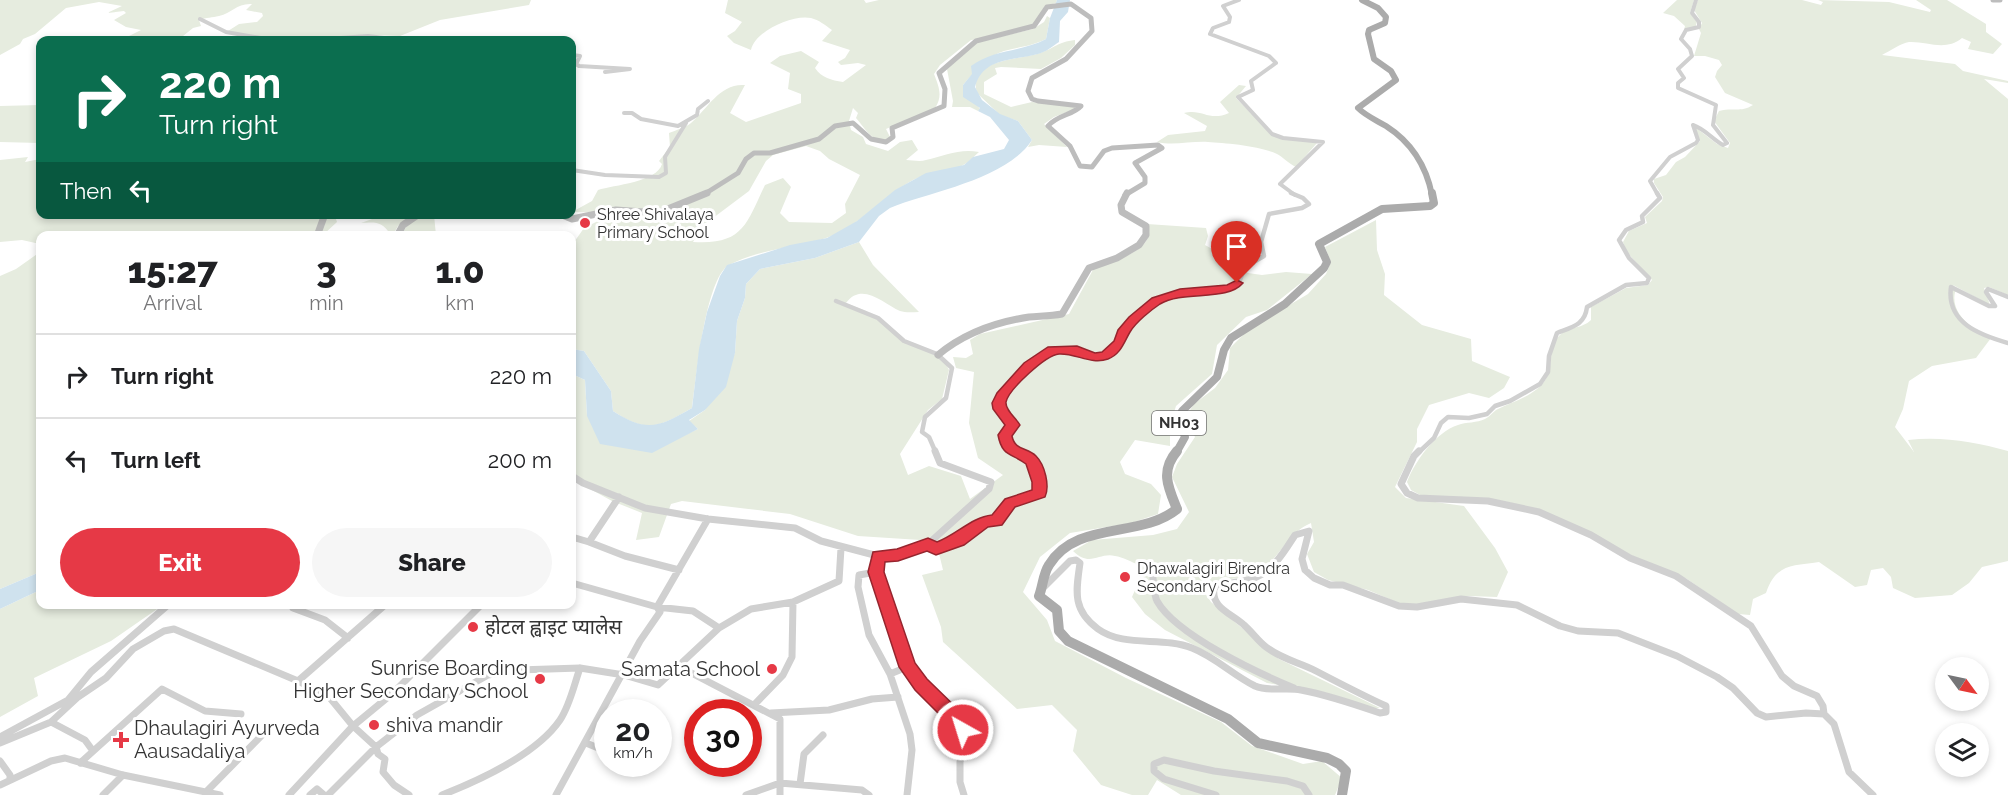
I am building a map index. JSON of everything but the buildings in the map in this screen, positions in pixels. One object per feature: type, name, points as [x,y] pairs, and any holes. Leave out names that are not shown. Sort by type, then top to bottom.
[{"type":"main road","name":"NH03","points":[[1043,587],[1047,568],[1053,559],[1074,541],[1166,518],[1177,508],[1169,495],[1166,472],[1171,458],[1184,444],[1185,436],[1179,424],[1179,414],[1218,375],[1221,368],[1221,349],[1231,338],[1259,318],[1277,310],[1324,268],[1327,262],[1319,244],[1382,209],[1430,206],[1434,203],[1428,178],[1413,146],[1396,132],[1358,108],[1363,101],[1379,96],[1396,80],[1392,71],[1374,59],[1368,34],[1369,30],[1385,23],[1386,17],[1378,8],[1362,0]]},
{"type":"main road","points":[[1043,587],[1039,596],[1057,610],[1059,632],[1068,641],[1220,715],[1258,743],[1327,758],[1339,764],[1346,771],[1342,795]]},
{"type":"street","points":[[928,544],[936,549],[958,541],[984,522],[996,520],[1010,503],[1040,493],[1040,482],[1033,462],[1010,450],[1006,443],[1005,435],[1013,425],[1000,409],[999,403],[1003,393],[1028,366],[1053,350],[1077,350],[1094,357],[1105,356],[1120,343],[1125,330],[1134,320],[1157,301],[1180,292],[1235,286],[1244,274],[1245,267],[1264,256],[1261,242],[1269,214],[1302,208],[1309,204],[1307,200],[1284,191],[1280,184],[1323,142],[1283,138],[1272,134],[1238,97],[1252,90],[1251,81],[1276,63],[1269,56],[1210,34],[1214,28],[1229,22],[1230,17],[1223,6],[1239,0]]},
{"type":"street","points":[[1696,0],[1692,13],[1700,22],[1699,27],[1686,30],[1681,39],[1690,49],[1692,56],[1678,69],[1684,78],[1678,83],[1678,88],[1716,105],[1711,120],[1712,124],[1727,143],[1723,145],[1716,142],[1700,127],[1693,125],[1698,140],[1695,144],[1687,151],[1674,154],[1656,171],[1650,181],[1660,198],[1642,216],[1643,222],[1626,230],[1619,240],[1629,258],[1649,278],[1647,283],[1626,285],[1587,307],[1587,315],[1579,326],[1557,333],[1549,356],[1548,372],[1540,384],[1528,392],[1495,406],[1487,414],[1469,418],[1448,417],[1441,423],[1434,438],[1414,456],[1401,484],[1407,493],[1418,498],[1488,501],[1539,512],[1591,535],[1630,558],[1676,576],[1752,626],[1761,636],[1781,674],[1790,683],[1818,696],[1824,705],[1824,714]]},
{"type":"street","points":[[1993,0],[2000,0]]},
{"type":"street","points":[[576,218],[616,210],[658,213],[712,191],[738,173],[754,153],[770,153],[819,139],[835,126],[853,123],[871,139],[886,142],[893,137],[892,129],[944,106],[945,86],[939,73],[970,44],[1038,25],[1041,17],[1046,14],[1047,7],[1071,4],[1090,18],[1092,31],[1066,59],[1043,70],[1031,80],[1028,83],[1028,94],[1032,99],[1038,101],[1081,106],[1075,112],[1048,122],[1048,126],[1070,146],[1080,166],[1092,167],[1104,151],[1112,148],[1158,145],[1162,148],[1135,163],[1145,177],[1145,183],[1125,194],[1121,205],[1122,212],[1146,226],[1146,235],[1139,245],[1117,258],[1089,268],[1062,314],[1038,316],[998,325],[948,345],[938,355]]},
{"type":"street","points":[[200,20],[211,22],[227,32],[250,36]]},
{"type":"street","points":[[576,64],[630,69],[605,72]]},
{"type":"street","points":[[624,113],[632,113],[641,119],[674,126],[686,123],[697,115],[698,108],[708,101]]},
{"type":"street","points":[[576,171],[605,176],[659,177],[666,173],[665,157],[686,123]]},
{"type":"street","points":[[399,231],[412,219]]},
{"type":"street","points":[[2008,297],[1988,289],[1986,292],[1995,306],[1992,307],[1978,303],[1955,287],[1950,287],[1948,300],[1961,320],[1976,333],[2008,343]]},
{"type":"street","points":[[576,479],[645,508],[708,519],[795,528],[812,538],[841,548],[878,556],[898,555],[928,544],[979,500],[989,489],[991,482],[940,463],[929,437],[922,432],[925,417],[941,405],[948,396],[948,383],[952,368],[949,361],[906,342],[885,322],[871,314],[836,301]]},
{"type":"street","points":[[589,542],[618,497]]},
{"type":"street","points":[[657,607],[708,519]]},
{"type":"street","points":[[1153,578],[1156,600],[1181,627],[1261,674],[1298,689],[1386,712],[1386,706],[1314,670],[1287,661],[1264,646],[1244,624],[1221,609],[1213,596],[1214,588],[1224,583],[1252,579],[1264,572],[1281,557],[1296,535],[1309,531],[1302,559],[1305,570],[1314,578],[1330,585],[1342,585],[1399,606],[1417,607],[1461,600],[1517,605],[1578,631],[1618,633],[1677,656],[1717,677],[1733,688],[1757,713],[1766,717],[1806,712],[1824,714],[1834,724],[1849,772],[1873,795]]},
{"type":"street","points":[[576,538],[625,556],[680,570]]},
{"type":"street","points":[[310,795],[317,789],[326,795],[376,747],[417,715],[488,675],[518,670],[580,668],[624,675],[658,686],[719,628],[752,609],[793,602],[839,581],[841,578],[838,556],[841,548]]},
{"type":"street","points":[[878,556],[876,572],[907,667],[921,685],[962,724],[965,738],[960,762],[960,782],[964,795]]},
{"type":"street","points":[[1043,587],[1070,561],[1077,560],[1080,563],[1076,592],[1079,608],[1097,628],[1113,637],[1162,642],[1192,648],[1257,687],[1298,689]]},
{"type":"street","points":[[876,572],[859,575],[858,587],[869,635],[890,674],[910,734],[912,750],[907,795]]},
{"type":"street","points":[[576,584],[657,607],[693,610],[719,628]]},
{"type":"street","points":[[760,699],[783,675],[792,657],[793,602]]},
{"type":"street","points":[[556,795],[624,675],[640,641],[660,612],[657,607]]},
{"type":"street","points":[[0,737],[68,700],[92,672],[163,609]]},
{"type":"street","points":[[296,609],[325,620],[348,638]]},
{"type":"street","points":[[298,681],[380,609]]},
{"type":"street","points":[[294,794],[353,726],[393,693],[477,609]]},
{"type":"street","points":[[0,744],[51,722],[78,697],[106,678],[133,649],[174,629],[298,681],[330,698],[353,726],[376,747],[378,754],[386,761],[383,769],[386,776],[397,789],[409,795]]},
{"type":"street","points":[[678,666],[742,699]]},
{"type":"street","points":[[890,674],[907,667]]},
{"type":"street","points":[[442,795],[512,761],[548,734],[563,713],[580,668]]},
{"type":"street","points":[[80,763],[162,689],[205,711],[241,714]]},
{"type":"street","points":[[770,714],[795,710],[829,710],[872,699],[898,697]]},
{"type":"street","points":[[762,710],[780,719],[780,795]]},
{"type":"street","points":[[51,722],[85,740],[93,751]]},
{"type":"street","points":[[206,792],[268,729]]},
{"type":"street","points":[[800,784],[804,754],[823,735]]},
{"type":"street","points":[[586,742],[594,746]]},
{"type":"street","points":[[0,785],[65,758],[123,776],[220,795]]},
{"type":"street","points":[[1216,795],[1164,778],[1154,771],[1154,764],[1164,760],[1214,771],[1287,781],[1303,786],[1309,795]]},
{"type":"street","points":[[0,761],[10,775],[10,780]]},
{"type":"street","points":[[103,795],[123,776]]},
{"type":"street","points":[[746,795],[780,783],[861,790],[869,795]]},
{"type":"shaded area","points":[[0,0],[531,0],[529,5],[440,20],[400,36],[253,36],[228,31],[239,24],[257,22],[263,16],[262,13],[246,10],[252,4],[242,5],[219,16],[199,20],[201,26],[193,28],[183,36],[129,36],[141,30],[126,27],[114,20],[126,13],[124,11],[107,13],[122,6],[99,2],[66,8],[35,34],[23,39],[20,44],[0,55]]},
{"type":"shaded area","points":[[728,0],[864,0],[866,3],[879,0],[1057,0],[1056,3],[1045,6],[1035,25],[995,37],[971,40],[940,65],[934,74],[940,95],[935,108],[886,129],[890,137],[883,142],[868,132],[856,118],[858,113],[853,108],[849,121],[851,130],[863,137],[866,144],[888,151],[900,142],[912,140],[918,150],[906,160],[924,161],[959,152],[979,152],[959,167],[913,180],[838,233],[826,238],[752,255],[729,265],[721,274],[708,309],[692,408],[661,423],[644,425],[635,423],[613,411],[611,391],[584,351],[576,350],[576,239],[584,228],[614,213],[576,212],[576,210],[592,201],[598,190],[634,182],[652,175],[662,164],[659,161],[670,147],[669,133],[691,123],[721,92],[728,88],[745,85],[730,113],[746,122],[801,103],[801,94],[788,89],[790,73],[770,63],[780,56],[801,51],[819,62],[815,68],[821,74],[843,82],[866,65],[858,63],[841,65],[838,62],[845,58],[850,50],[822,41],[832,30],[811,18],[803,17],[776,25],[760,36],[751,50],[734,43],[727,36],[735,31],[742,22],[725,13]],"holes":[[[806,146],[820,151],[829,159],[860,175],[845,204],[846,213],[832,223],[789,222],[780,213],[791,187],[783,178],[765,185],[747,221],[733,236],[710,242],[693,242],[701,227],[749,191],[766,161],[773,155]]]},
{"type":"shaded area","points":[[1677,0],[1694,0],[1690,13],[1697,22],[1695,28],[1684,30],[1685,26],[1674,16],[1663,13]]},
{"type":"shaded area","points":[[1698,0],[1802,0],[1821,5],[1823,2],[1818,0],[1889,2],[1930,12],[1931,10],[1916,0],[1947,0],[1986,24],[1986,32],[2002,44],[1993,54],[1968,49],[1971,42],[1962,38],[1943,45],[1909,42],[1882,55],[1955,64],[1963,71],[2008,81],[2008,83],[1984,79],[2008,99],[2008,295],[1989,287],[1984,288],[1990,305],[1953,285],[1958,291],[1955,292],[1954,300],[1959,314],[1970,326],[1991,338],[1976,358],[1932,366],[1909,381],[1903,409],[1895,427],[1914,452],[1908,440],[1958,441],[2008,451],[2008,561],[1982,567],[1969,583],[1952,595],[1915,598],[1893,588],[1891,577],[1883,568],[1871,570],[1867,585],[1855,587],[1819,562],[1786,568],[1775,576],[1766,593],[1753,599],[1750,615],[1738,614],[1687,579],[1536,509],[1503,501],[1422,496],[1411,490],[1407,482],[1427,448],[1442,434],[1458,425],[1485,419],[1496,410],[1537,389],[1548,376],[1555,342],[1562,333],[1591,320],[1591,307],[1626,288],[1648,285],[1652,280],[1626,251],[1623,242],[1629,231],[1647,223],[1645,217],[1662,201],[1663,197],[1654,179],[1666,175],[1676,162],[1685,157],[1700,141],[1695,127],[1717,144],[1728,148],[1730,143],[1714,121],[1719,111],[1744,109],[1753,105],[1725,93],[1715,77],[1722,65],[1719,60],[1694,56],[1702,23],[1694,10]]},
{"type":"shaded area","points":[[1047,16],[1050,18],[1046,39],[998,53],[982,65],[963,85],[980,109],[978,111],[970,107],[952,107],[947,69],[975,43],[1033,29],[1044,22]]},
{"type":"shaded area","points":[[1075,40],[1075,45],[1061,58],[1041,69],[995,68],[997,74],[984,82],[984,94],[1011,107],[1032,102],[1075,106],[1075,109],[1054,117],[1044,124],[1067,147],[1039,145],[1028,147],[1032,140],[1018,121],[1000,115],[977,93],[976,82],[980,73],[998,62],[1040,53]]},
{"type":"shaded area","points":[[1239,85],[1246,86],[1236,98],[1272,135],[1317,143],[1296,167],[1277,154],[1253,147],[1208,142],[1169,144],[1157,142],[1168,135],[1205,131],[1207,126],[1184,113],[1196,112],[1216,116],[1229,113],[1220,102]]},
{"type":"shaded area","points":[[36,105],[36,143],[0,142],[0,106]]},
{"type":"shaded area","points":[[28,157],[25,162],[36,160],[36,219],[336,219],[337,222],[327,231],[36,231],[36,243],[22,240],[0,242],[0,160]]},
{"type":"shaded area","points":[[372,219],[408,219],[395,231],[387,231],[378,223],[361,223]]},
{"type":"shaded area","points":[[415,219],[434,219],[436,231],[403,231]]},
{"type":"shaded area","points":[[1376,220],[1377,250],[1385,274],[1384,295],[1422,325],[1471,339],[1472,361],[1510,377],[1504,388],[1489,398],[1469,393],[1429,405],[1417,429],[1417,442],[1395,487],[1406,498],[1464,506],[1495,548],[1508,572],[1497,597],[1469,596],[1417,605],[1401,604],[1368,590],[1328,580],[1314,572],[1307,554],[1314,542],[1311,523],[1296,533],[1260,571],[1246,577],[1219,582],[1205,593],[1211,602],[1279,659],[1380,708],[1373,708],[1322,692],[1267,683],[1165,630],[1145,614],[1132,597],[1141,576],[1139,565],[1124,558],[1109,555],[1084,558],[1073,551],[1092,540],[1153,535],[1177,529],[1189,512],[1172,477],[1177,464],[1195,437],[1185,418],[1194,404],[1215,388],[1228,370],[1230,348],[1249,329],[1308,294],[1326,274],[1331,262],[1325,247]]},
{"type":"shaded area","points":[[1147,224],[1206,228],[1208,236],[1205,245],[1223,255],[1220,265],[1238,267],[1248,273],[1262,275],[1286,272],[1312,274],[1267,310],[1246,317],[1217,345],[1212,374],[1176,406],[1170,425],[1170,446],[1135,440],[1120,462],[1125,474],[1151,484],[1161,495],[1158,514],[1131,523],[1070,533],[1040,557],[1023,592],[1047,620],[1055,641],[1126,678],[1221,722],[1252,746],[1303,764],[1322,761],[1342,778],[1335,795],[1181,795],[1157,780],[1148,795],[1132,795],[1101,785],[1073,751],[1077,730],[1052,705],[1017,709],[943,642],[941,627],[922,575],[943,570],[936,541],[858,536],[790,514],[682,501],[671,504],[659,537],[636,540],[642,513],[612,501],[576,481],[576,376],[585,380],[587,416],[683,436],[698,429],[689,421],[705,410],[735,353],[737,321],[745,298],[746,284],[760,269],[815,258],[859,242],[873,265],[919,312],[900,311],[866,294],[852,297],[846,303],[866,311],[906,341],[923,348],[945,362],[949,370],[942,399],[928,410],[900,454],[908,475],[929,466],[961,476],[970,499],[1003,475],[978,458],[969,423],[974,372],[956,368],[953,357],[966,358],[973,354],[970,340],[980,334],[1069,314],[1094,268],[1132,253],[1147,240],[1149,233]]},
{"type":"shaded area","points":[[36,255],[36,574],[0,589],[0,276],[16,269]]},
{"type":"shaded area","points":[[36,592],[36,609],[157,609],[111,641],[34,678],[38,696],[0,717],[0,609]]},
{"type":"water","points":[[1057,0],[1070,0],[1068,12],[1060,21],[1059,42],[1041,53],[992,65],[979,77],[975,87],[982,100],[1000,114],[1018,121],[1032,140],[1020,154],[987,175],[890,208],[879,216],[859,242],[815,258],[760,269],[746,284],[745,298],[737,321],[735,353],[726,387],[705,410],[689,420],[698,429],[652,453],[600,444],[587,416],[585,380],[576,376],[576,350],[584,351],[611,391],[613,411],[625,418],[644,425],[653,425],[671,420],[692,408],[699,349],[707,312],[720,276],[727,265],[790,245],[827,238],[857,221],[895,190],[926,173],[964,165],[973,157],[1004,149],[1009,140],[990,117],[978,111],[980,108],[963,97],[963,85],[972,74],[971,66],[980,60],[1046,39],[1050,18]]},
{"type":"water","points":[[36,574],[36,592],[0,609],[0,589]]},
{"type":"place","name":"Shree Shivalaya Primary School","points":[[585,223]]},
{"type":"place","name":"Dhawalagiri Birendra Secondary School","points":[[1125,577]]},
{"type":"place","name":"होटल ह्वाइट प्यालेस","points":[[473,627]]},
{"type":"place","name":"Samata School","points":[[772,669]]},
{"type":"place","name":"Sunrise Boarding Higher Secondary School","points":[[540,679]]},
{"type":"place","name":"shiva mandir","points":[[374,725]]},
{"type":"place","name":"Dhaulagiri Ayurveda Aausadaliya","points":[[121,740]]},
{"type":"route","points":[[963,730],[962,724],[921,685],[907,667],[905,655],[882,596],[876,572],[878,556],[898,555],[928,544],[936,549],[958,541],[984,522],[996,520],[1010,503],[1040,493],[1040,482],[1033,462],[1010,450],[1006,443],[1005,435],[1013,425],[1007,420],[999,403],[1003,393],[1028,366],[1053,350],[1077,350],[1094,357],[1105,356],[1120,343],[1125,330],[1134,320],[1157,301],[1180,292],[1230,288],[1237,283]]}]
